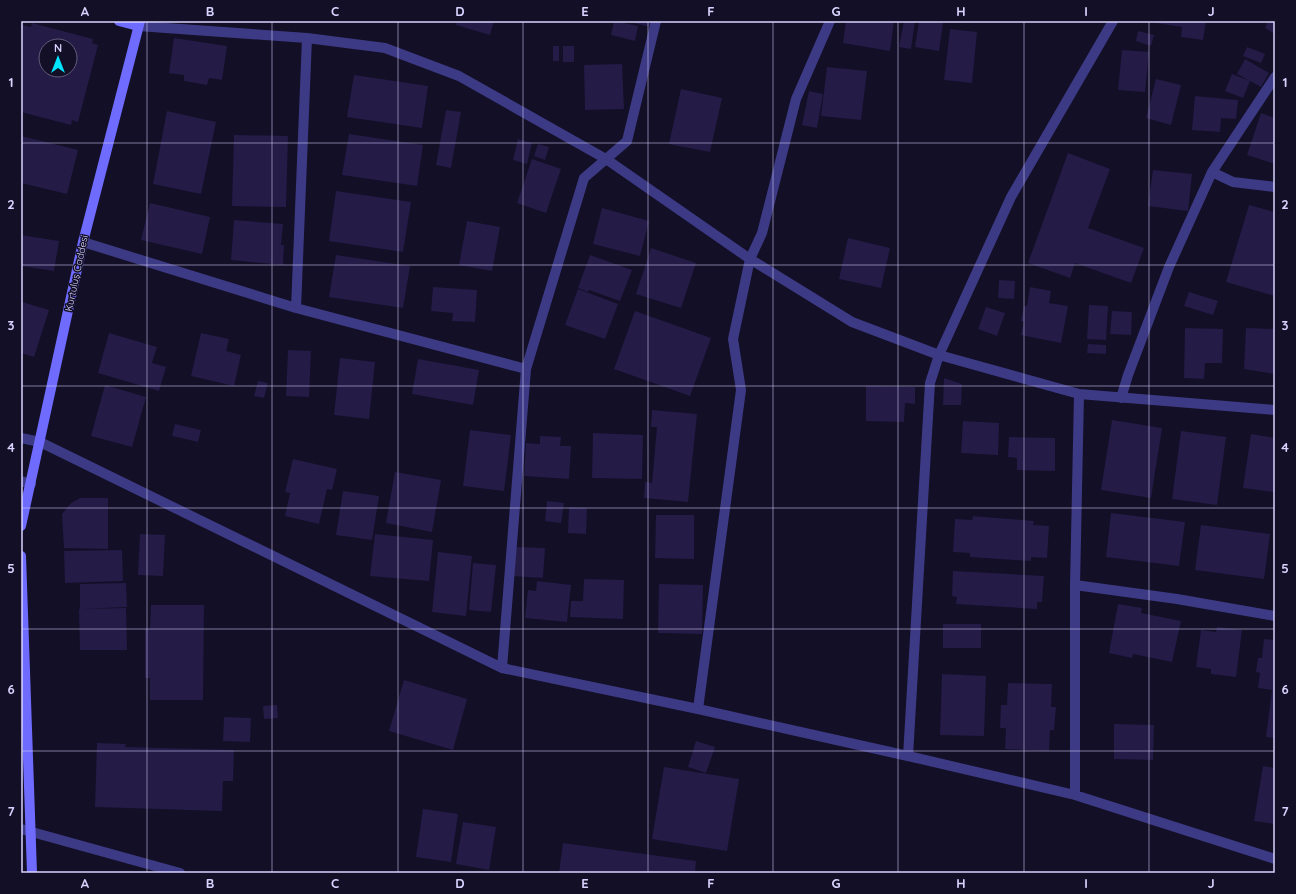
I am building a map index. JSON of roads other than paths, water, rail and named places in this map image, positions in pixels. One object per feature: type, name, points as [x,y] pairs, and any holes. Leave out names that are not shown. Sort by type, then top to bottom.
[{"type":"main road","points":[[119,21],[139,24]]},
{"type":"main road","name":"Kurtuluş Caddesi","points":[[21,526],[26,482],[40,442],[83,242],[139,24]]},
{"type":"main road","points":[[21,556],[26,830],[32,873]]},
{"type":"street","points":[[502,668],[526,369],[584,178],[627,141],[656,21]]},
{"type":"street","points":[[698,709],[741,390],[733,339],[750,259],[762,233],[796,99],[830,21]]},
{"type":"street","points":[[908,756],[930,383],[939,355],[1010,198],[1113,21]]},
{"type":"street","points":[[139,24],[307,38],[385,48],[459,76],[606,159],[750,259],[852,322],[939,355],[1079,394],[1275,410]]},
{"type":"street","points":[[296,308],[307,38]]},
{"type":"street","points":[[1121,398],[1128,375],[1169,267],[1212,172],[1275,77]]},
{"type":"street","points":[[1212,172],[1234,182],[1275,187]]},
{"type":"street","points":[[83,242],[296,308],[526,369]]},
{"type":"street","points":[[1075,795],[1075,585],[1079,394]]},
{"type":"street","points":[[21,438],[40,442],[502,668],[698,709],[1075,795],[1275,859]]},
{"type":"street","points":[[1075,585],[1177,599],[1275,616]]},
{"type":"street","points":[[26,830],[180,873]]}]
